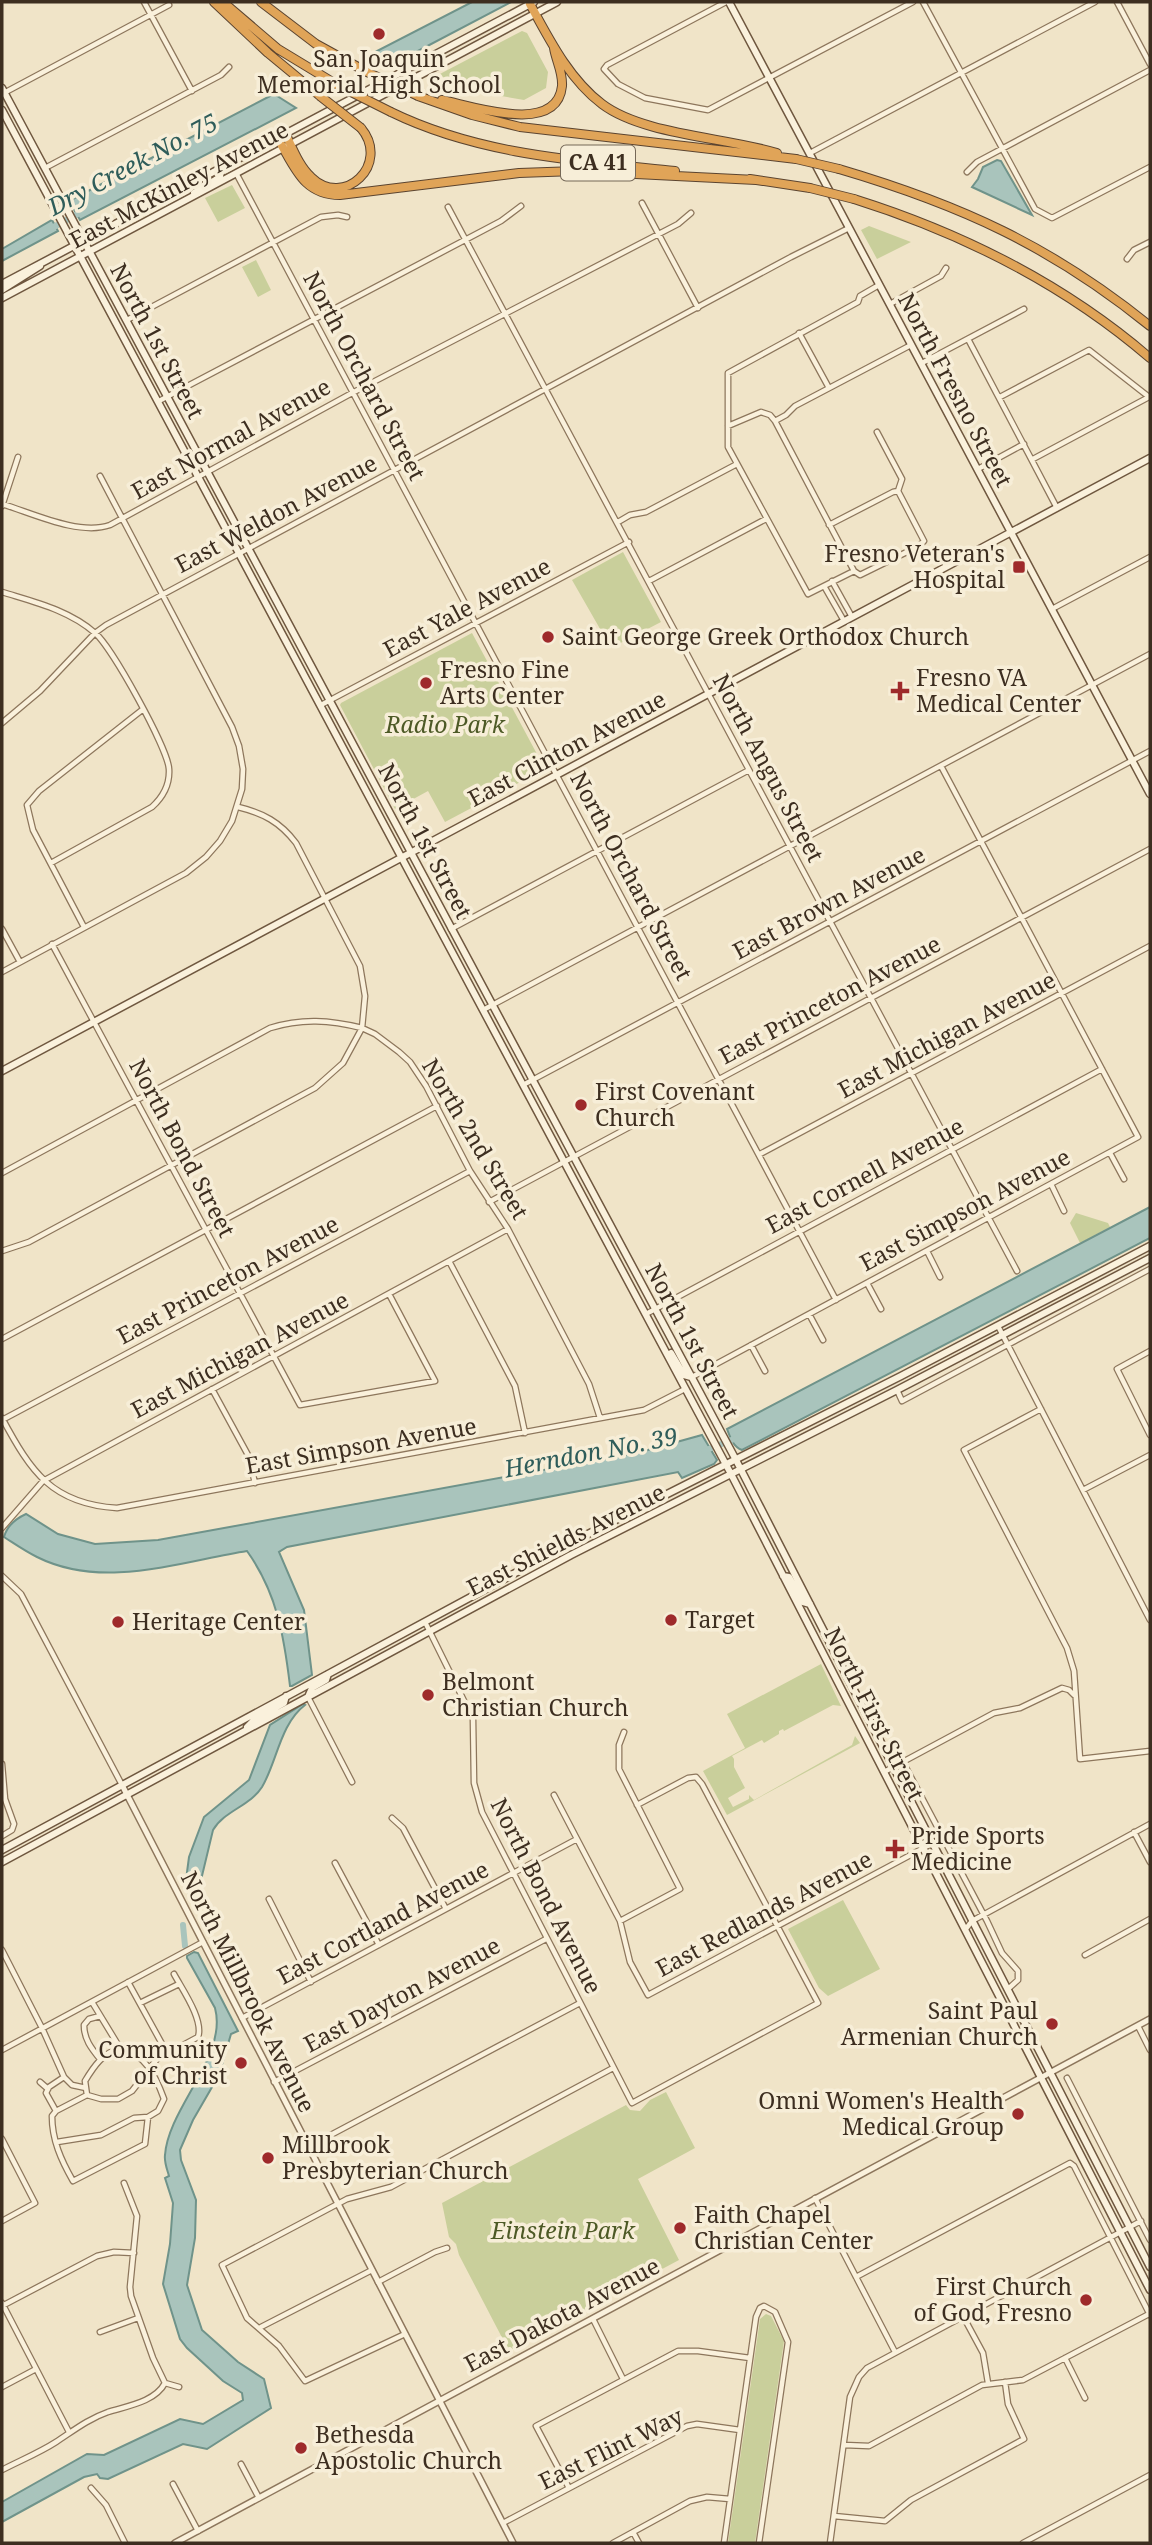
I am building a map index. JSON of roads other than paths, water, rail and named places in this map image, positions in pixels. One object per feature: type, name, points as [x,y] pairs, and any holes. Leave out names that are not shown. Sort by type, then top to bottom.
[{"type":"highway","points":[[214,2],[268,53],[361,128],[370,144],[370,161],[362,177],[345,186],[328,187],[312,179],[287,146]]},
{"type":"highway","name":"CA 41","points":[[223,2],[278,49],[339,86],[391,112],[437,130],[544,157],[810,188],[854,199],[954,236],[1013,265],[1092,312],[1150,358]]},
{"type":"highway","name":"CA 41","points":[[261,2],[316,44],[367,72],[418,96],[472,116],[520,127],[796,159],[907,189],[1013,234],[1088,278],[1150,326]]},
{"type":"highway","points":[[532,3],[554,48],[591,94],[621,115],[651,126],[747,145],[796,159]]},
{"type":"highway","points":[[418,96],[516,115],[539,114],[551,106],[561,91],[561,71],[554,48]]},
{"type":"highway","points":[[282,137],[304,182],[326,195],[519,173],[576,171],[756,180]]},
{"type":"main road","name":"East McKinley Avenue","points":[[2,298],[557,2]]},
{"type":"main road","name":"North Fresno Street","points":[[728,2],[1150,794]]},
{"type":"main road","name":"East McKinley Avenue","points":[[2,284],[532,3]]},
{"type":"main road","points":[[3,92],[45,168]]},
{"type":"main road","name":"North 1st Street","points":[[2,110],[721,1454]]},
{"type":"main road","name":"North 1st Street","points":[[45,168],[730,1450]]},
{"type":"main road","points":[[184,201],[200,187],[220,177],[220,169]]},
{"type":"main road","points":[[2,290],[36,271],[47,260]]},
{"type":"main road","name":"East Clinton Avenue","points":[[2,1071],[1150,458]]},
{"type":"main road","points":[[449,946],[452,929]]},
{"type":"main road","name":"East Shields Avenue","points":[[2,1850],[590,1533],[1150,1246]]},
{"type":"main road","name":"East Shields Avenue","points":[[2,1862],[600,1539],[741,1470],[1150,1258]]},
{"type":"main road","points":[[655,1332],[684,1375],[691,1377]]},
{"type":"main road","name":"North First Street","points":[[730,1450],[1150,2267]]},
{"type":"main road","name":"North First Street","points":[[721,1454],[1150,2290]]},
{"type":"main road","points":[[783,1576],[791,1579],[803,1602],[810,1604]]},
{"type":"main road","points":[[308,1697],[313,1688],[326,1680],[328,1674]]},
{"type":"main road","points":[[243,1731],[254,1720],[284,1703],[286,1696]]},
{"type":"street","points":[[144,2],[192,91]]},
{"type":"street","points":[[728,2],[604,69],[618,84],[634,93],[654,100],[708,110],[913,2]]},
{"type":"street","points":[[923,2],[1035,209],[1052,218],[1150,167]]},
{"type":"street","points":[[810,153],[1094,2]]},
{"type":"street","points":[[1117,2],[1150,64]]},
{"type":"street","points":[[3,92],[169,5]]},
{"type":"street","points":[[45,168],[192,91],[221,75],[229,67]]},
{"type":"street","points":[[967,172],[977,162],[1150,70]]},
{"type":"street","name":"North Orchard Street","points":[[236,173],[836,1300]]},
{"type":"street","points":[[642,203],[698,308]]},
{"type":"street","points":[[159,401],[466,240],[501,221],[521,206]]},
{"type":"street","name":"North Angus Street","points":[[448,207],[1017,1271]]},
{"type":"street","name":"East Normal Avenue","points":[[2,504],[80,528],[101,528],[352,393],[678,224],[691,213]]},
{"type":"street","points":[[127,320],[325,216],[347,217]]},
{"type":"street","name":"East Weldon Avenue","points":[[2,723],[40,691],[95,633],[162,593],[849,228]]},
{"type":"street","points":[[1127,259],[1134,250],[1150,242]]},
{"type":"street","points":[[890,304],[941,276],[946,268]]},
{"type":"street","points":[[853,571],[808,594],[728,447],[728,373],[858,302],[860,296],[880,285]]},
{"type":"street","points":[[922,363],[1024,309]]},
{"type":"street","points":[[799,333],[829,388]]},
{"type":"street","points":[[968,339],[1057,508]]},
{"type":"street","points":[[775,421],[795,406],[912,345]]},
{"type":"street","points":[[1000,397],[1089,349],[1149,397],[1032,460]]},
{"type":"street","points":[[728,426],[761,412],[770,415],[853,571],[860,575],[924,541],[898,491],[902,479],[877,432]]},
{"type":"street","points":[[978,469],[1024,444]]},
{"type":"street","points":[[2,504],[18,457]]},
{"type":"street","points":[[618,522],[630,515],[646,512],[737,464]]},
{"type":"street","points":[[2,972],[186,873],[220,841],[238,807],[243,769],[232,727],[100,476]]},
{"type":"street","points":[[830,525],[898,491]]},
{"type":"street","points":[[649,580],[766,519]]},
{"type":"street","name":"East Yale Avenue","points":[[321,705],[629,542]]},
{"type":"street","points":[[1052,609],[1150,557]]},
{"type":"street","points":[[832,581],[852,617]]},
{"type":"street","points":[[824,586],[844,621]]},
{"type":"street","points":[[2,592],[60,611],[95,633],[115,659],[168,760],[169,777],[161,798],[146,811],[51,863]]},
{"type":"street","points":[[483,1010],[1150,654]]},
{"type":"street","points":[[84,927],[29,821],[27,805],[39,791],[142,709]]},
{"type":"street","name":"East Brown Avenue","points":[[523,1085],[1150,751]]},
{"type":"street","points":[[941,766],[1102,1069]]},
{"type":"street","points":[[452,929],[750,770]]},
{"type":"street","points":[[2,1251],[29,1242],[316,1088],[343,1063],[362,1028],[365,996],[360,966],[296,843],[284,828],[268,816],[238,807]]},
{"type":"street","name":"East Princeton Avenue","points":[[489,1202],[1150,849]]},
{"type":"street","points":[[2,929],[20,962]]},
{"type":"street","name":"North Bond Street","points":[[52,944],[300,1405],[435,1381],[389,1294]]},
{"type":"street","name":"East Michigan Avenue","points":[[760,1154],[1150,947]]},
{"type":"street","points":[[2,1173],[258,1034],[281,1025],[314,1020],[362,1028]]},
{"type":"street","name":"North 2nd Street","points":[[362,1028],[386,1041],[410,1062],[470,1171],[508,1229],[589,1384],[600,1418]]},
{"type":"street","name":"East Simpson Avenue","points":[[691,1377],[1138,1138],[1102,1069]]},
{"type":"street","name":"East Cornell Avenue","points":[[646,1314],[1102,1069]]},
{"type":"street","points":[[2,1339],[436,1106]]},
{"type":"street","points":[[1110,1153],[1124,1179]]},
{"type":"street","name":"East Princeton Avenue","points":[[2,1419],[470,1171]]},
{"type":"street","points":[[1051,1184],[1064,1211]]},
{"type":"street","name":"East Michigan Avenue","points":[[2,1528],[43,1481],[508,1229]]},
{"type":"street","points":[[927,1251],[940,1277]]},
{"type":"street","points":[[449,1261],[515,1386],[525,1433]]},
{"type":"street","points":[[897,1390],[902,1401],[1150,1269]]},
{"type":"street","points":[[867,1283],[881,1309]]},
{"type":"street","points":[[809,1314],[823,1340]]},
{"type":"street","points":[[998,1326],[1150,1620]]},
{"type":"street","points":[[751,1345],[765,1371]]},
{"type":"street","points":[[1150,1351],[1117,1369],[1150,1435]]},
{"type":"street","points":[[212,1388],[248,1455],[255,1483]]},
{"type":"street","name":"East Simpson Avenue","points":[[2,1419],[21,1454],[43,1481],[72,1499],[94,1506],[117,1508],[644,1410],[685,1389]]},
{"type":"street","points":[[1041,1409],[964,1450],[1067,1648],[1074,1671],[1080,1759],[1150,1751]]},
{"type":"street","points":[[1083,1490],[1150,1455]]},
{"type":"street","name":"North Millbrook Avenue","points":[[2,1576],[21,1594],[127,1794],[513,2543]]},
{"type":"street","name":"North Bond Avenue","points":[[425,1622],[473,1719],[475,1793],[487,1825],[632,2102],[818,2003],[776,1927]]},
{"type":"street","points":[[884,1772],[994,1713],[1020,1707],[1062,1688],[1075,1695]]},
{"type":"street","points":[[308,1697],[352,1782]]},
{"type":"street","points":[[554,1795],[620,1921],[680,1889],[620,1769],[620,1745],[624,1732]]},
{"type":"street","points":[[903,1762],[1002,1954],[1018,1972],[1018,1980],[1008,1989]]},
{"type":"street","points":[[2,1763],[5,1800],[13,1828],[2,1836]]},
{"type":"street","points":[[637,1805],[696,1777],[776,1927]]},
{"type":"street","points":[[392,1818],[404,1828],[446,1909]]},
{"type":"street","points":[[965,1930],[972,1921],[1150,1824]]},
{"type":"street","points":[[1134,1832],[1150,1862]]},
{"type":"street","name":"East Cortland Avenue","points":[[242,2018],[577,1839]]},
{"type":"street","name":"East Redlands Avenue","points":[[620,1921],[630,1962],[648,1995],[933,1843]]},
{"type":"street","points":[[335,1863],[379,1945]]},
{"type":"street","points":[[269,1899],[311,1982]]},
{"type":"street","points":[[1085,1955],[1150,1919]]},
{"type":"street","name":"East Dayton Avenue","points":[[274,2082],[546,1939]]},
{"type":"street","points":[[2,2050],[203,1942]]},
{"type":"street","points":[[2,1950],[5,1962],[42,2028],[64,2077],[72,2085],[86,2088]]},
{"type":"street","points":[[148,2117],[145,2144],[72,2182],[56,2148],[52,2116],[56,2111],[88,2095],[101,2099],[118,2099],[132,2091],[150,2067],[167,2053],[198,2037],[198,2020],[173,1974]]},
{"type":"street","points":[[128,1982],[167,2053]]},
{"type":"street","points":[[140,2003],[179,1984]]},
{"type":"street","points":[[92,2001],[120,2048]]},
{"type":"street","points":[[309,2147],[580,2003]]},
{"type":"street","points":[[100,2016],[84,2025],[89,2046],[100,2059]]},
{"type":"street","name":"East Dakota Avenue","points":[[175,2543],[1150,2020]]},
{"type":"street","points":[[1138,2026],[1150,2050]]},
{"type":"street","points":[[57,2141],[101,2135],[134,2118],[148,2117],[158,2111],[164,2099],[150,2067],[130,2050],[120,2048],[100,2059],[85,2081],[88,2095]]},
{"type":"street","points":[[405,2334],[305,2381],[279,2346],[247,2318],[222,2265],[338,2204],[359,2195],[391,2187],[613,2068]]},
{"type":"street","points":[[56,2111],[47,2098],[48,2089],[64,2077]]},
{"type":"street","points":[[1068,2078],[1150,2239]]},
{"type":"street","points":[[40,2082],[48,2089]]},
{"type":"street","points":[[2,2139],[35,2203],[2,2221]]},
{"type":"street","points":[[843,2445],[869,2446],[988,2383],[1023,2380],[1150,2314],[1070,2163],[856,2277]]},
{"type":"street","points":[[124,2183],[137,2216],[130,2287],[138,2318],[152,2358],[165,2383],[180,2387]]},
{"type":"street","points":[[815,2198],[895,2352]]},
{"type":"street","points":[[830,2543],[853,2387],[867,2368],[1140,2221]]},
{"type":"street","points":[[378,2282],[447,2248]]},
{"type":"street","points":[[69,2432],[2,2304],[97,2256],[114,2252],[134,2253]]},
{"type":"street","points":[[261,2328],[372,2270]]},
{"type":"street","points":[[724,2543],[757,2312],[767,2306],[775,2312],[788,2342],[759,2543]]},
{"type":"street","points":[[963,2316],[983,2353],[988,2383]]},
{"type":"street","points":[[100,2332],[138,2318]]},
{"type":"street","points":[[593,2319],[623,2379]]},
{"type":"street","points":[[569,2487],[536,2426],[678,2351],[750,2358]]},
{"type":"street","points":[[1065,2358],[1086,2398]]},
{"type":"street","points":[[2,2387],[36,2369]]},
{"type":"street","points":[[833,2516],[885,2521],[911,2500],[1024,2439],[1008,2404],[1005,2382]]},
{"type":"street","points":[[2,2470],[105,2413],[151,2396],[165,2383]]},
{"type":"street","name":"East Flint Way","points":[[503,2523],[687,2426],[697,2424],[740,2430]]},
{"type":"street","points":[[241,2463],[259,2498]]},
{"type":"street","points":[[1023,2543],[1150,2475]]},
{"type":"street","points":[[173,2484],[198,2531]]},
{"type":"street","points":[[91,2488],[106,2505],[125,2543]]},
{"type":"street","points":[[612,2543],[699,2498],[730,2499]]},
{"type":"street","points":[[633,2532],[639,2543]]},
{"type":"water","points":[[472,2],[511,2],[395,63],[375,52]]},
{"type":"water","points":[[274,94],[296,108],[80,220],[69,201]]},
{"type":"water","points":[[997,160],[1001,161],[1032,215],[972,187],[983,167]]},
{"type":"water","points":[[52,220],[58,231],[2,261],[2,249]]},
{"type":"water","points":[[1150,1207],[1150,1238],[742,1450],[732,1441],[727,1429]]},
{"type":"water","points":[[702,1435],[717,1460],[714,1464],[682,1478],[678,1472],[287,1547],[279,1552],[304,1610],[312,1675],[292,1686],[278,1616],[266,1583],[247,1551],[141,1570],[88,1572],[62,1567],[37,1557],[4,1537],[12,1523],[26,1514],[58,1534],[95,1544],[158,1540],[637,1453]]},
{"type":"water","points":[[305,1705],[284,1733],[267,1777],[257,1794],[224,1818],[213,1830],[195,1905],[185,1887],[189,1857],[204,1817],[249,1780],[270,1725]]},
{"type":"water","points":[[194,1952],[198,1953],[238,2031],[231,2034],[219,2075],[193,2120],[180,2150],[196,2200],[195,2238],[187,2285],[202,2330],[238,2362],[264,2379],[271,2408],[207,2449],[183,2444],[108,2479],[100,2478],[97,2474],[84,2477],[2,2522],[2,2502],[87,2454],[104,2455],[180,2419],[203,2424],[243,2400],[242,2393],[223,2381],[180,2339],[163,2284],[173,2203],[165,2178],[169,2176],[165,2158],[169,2137],[206,2063],[217,2026],[215,2008],[187,1958]]},
{"type":"waterway","name":"Dry Creek No. 75","points":[[50,229],[83,211]]},
{"type":"waterway","name":"Herndon No. 39","points":[[704,1451],[739,1437]]},
{"type":"waterway","points":[[183,1925],[185,1946]]},
{"type":"place","name":"San Joaquin Memorial High School","points":[[379,34]]},
{"type":"place","name":"Fresno Veteran's Hospital","points":[[1019,567]]},
{"type":"place","name":"Saint George Greek Orthodox Church","points":[[548,637]]},
{"type":"place","name":"Fresno Fine Arts Center","points":[[426,683]]},
{"type":"place","name":"Fresno VA Medical Center","points":[[900,691]]},
{"type":"place","name":"First Covenant Church","points":[[581,1105]]},
{"type":"place","name":"Target","points":[[671,1620]]},
{"type":"place","name":"Heritage Center","points":[[118,1622]]},
{"type":"place","name":"Belmont Christian Church","points":[[428,1695]]},
{"type":"place","name":"Pride Sports Medicine","points":[[895,1849]]},
{"type":"place","name":"Saint Paul Armenian Church","points":[[1052,2024]]},
{"type":"place","name":"Community of Christ","points":[[241,2063]]},
{"type":"place","name":"Omni Women's Health Medical Group","points":[[1018,2114]]},
{"type":"place","name":"Millbrook Presbyterian Church","points":[[268,2158]]},
{"type":"place","name":"Faith Chapel Christian Center","points":[[680,2228]]},
{"type":"place","name":"First Church of God, Fresno","points":[[1086,2300]]},
{"type":"place","name":"Bethesda Apostolic Church","points":[[301,2448]]},
{"type":"park label","name":"Radio Park","points":[[445,725]]},
{"type":"park label","name":"Einstein Park","points":[[563,2231]]}]
